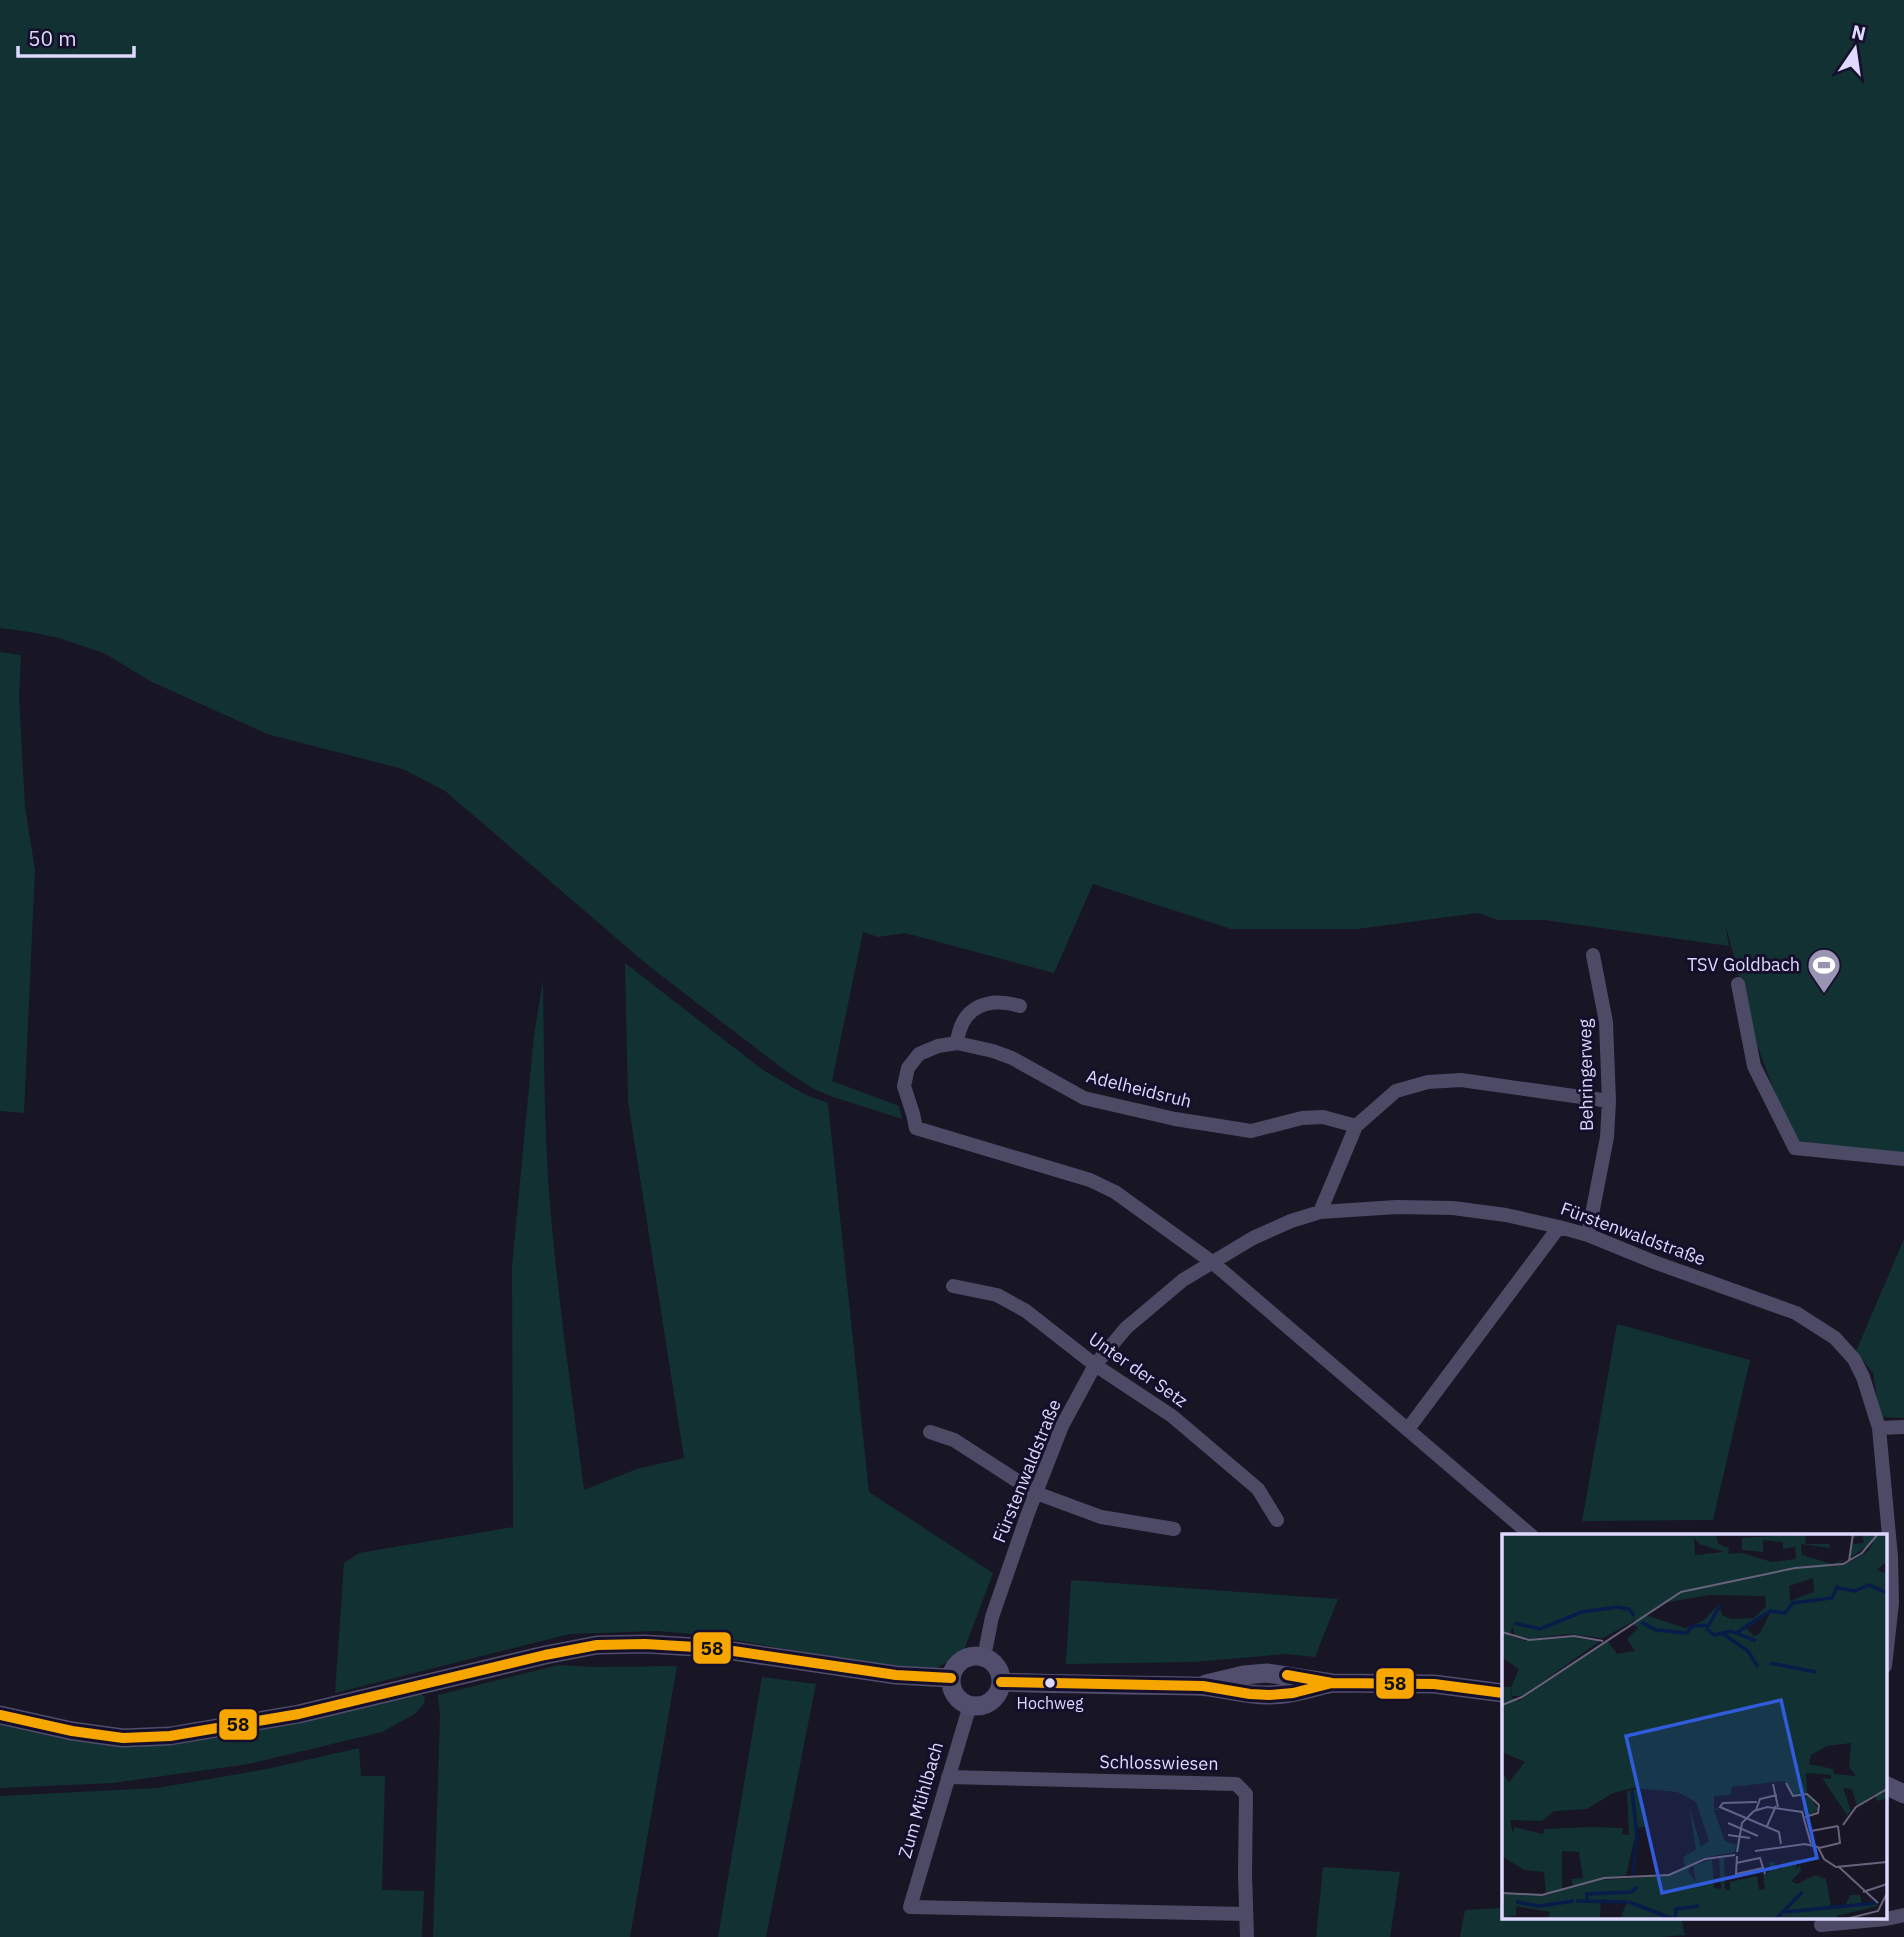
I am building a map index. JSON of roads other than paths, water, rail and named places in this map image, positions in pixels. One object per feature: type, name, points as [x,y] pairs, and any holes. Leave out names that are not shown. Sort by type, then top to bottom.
[{"type":"street","name":"Behringerweg","points":[[1588,1235],[1607,1138],[1609,1101],[1606,1022],[1593,955]]},
{"type":"street","points":[[1738,984],[1754,1066],[1795,1148],[1904,1160]]},
{"type":"street","points":[[957,1043],[958,1029],[967,1015],[980,1006],[994,1002],[1020,1006]]},
{"type":"street","name":"Adelheidsruh","points":[[1212,1262],[1115,1192],[1090,1180],[916,1128],[904,1086],[908,1068],[919,1054],[938,1046],[957,1043],[1012,1058],[1084,1098],[1175,1119],[1251,1130],[1302,1118],[1323,1117],[1356,1126]]},
{"type":"street","points":[[1320,1212],[1356,1126],[1396,1091],[1428,1082],[1461,1080],[1609,1101]]},
{"type":"street","name":"Fürstenwaldstraße","points":[[984,1657],[992,1617],[1062,1426],[1095,1365],[1126,1328],[1183,1280],[1253,1238],[1291,1221],[1320,1212],[1397,1207],[1453,1208],[1506,1215],[1588,1235],[1796,1314],[1835,1338],[1854,1359],[1863,1377],[1879,1428],[1898,1604],[1886,1661]]},
{"type":"street","points":[[1408,1429],[1559,1227]]},
{"type":"street","points":[[1212,1262],[1530,1534]]},
{"type":"street","name":"Unter der Setz","points":[[953,1286],[997,1296],[1026,1311],[1095,1365],[1172,1416],[1258,1489],[1277,1520]]},
{"type":"street","points":[[1879,1428],[1904,1427]]},
{"type":"street","points":[[930,1432],[954,1440],[1036,1493],[1101,1517],[1174,1529]]},
{"type":"street","points":[[0,1716],[123,1738],[170,1736],[299,1714],[597,1645],[645,1644],[713,1648],[896,1675],[951,1678]]},
{"type":"street","points":[[984,1657],[993,1662],[999,1671],[1000,1689],[985,1705],[970,1705],[957,1697],[952,1688],[953,1671],[962,1660],[984,1657]]},
{"type":"street","points":[[1001,1682],[1059,1685],[1198,1685],[1267,1672],[1332,1683],[1434,1684],[1502,1693]]},
{"type":"street","name":"Zum Mühlbach","points":[[970,1705],[910,1907],[1246,1914]]},
{"type":"street","name":"Schlosswiesen","points":[[948,1777],[1236,1784],[1246,1794],[1247,1937]]},
{"type":"street","points":[[1886,1785],[1904,1794]]},
{"type":"street","points":[[1886,1919],[1904,1916]]},
{"type":"street","points":[[1821,1925],[1875,1920]]},
{"type":"place","name":"TSV Goldbach","points":[[1824,995]]},
{"type":"place","name":"Hochweg","points":[[1050,1683]]}]
